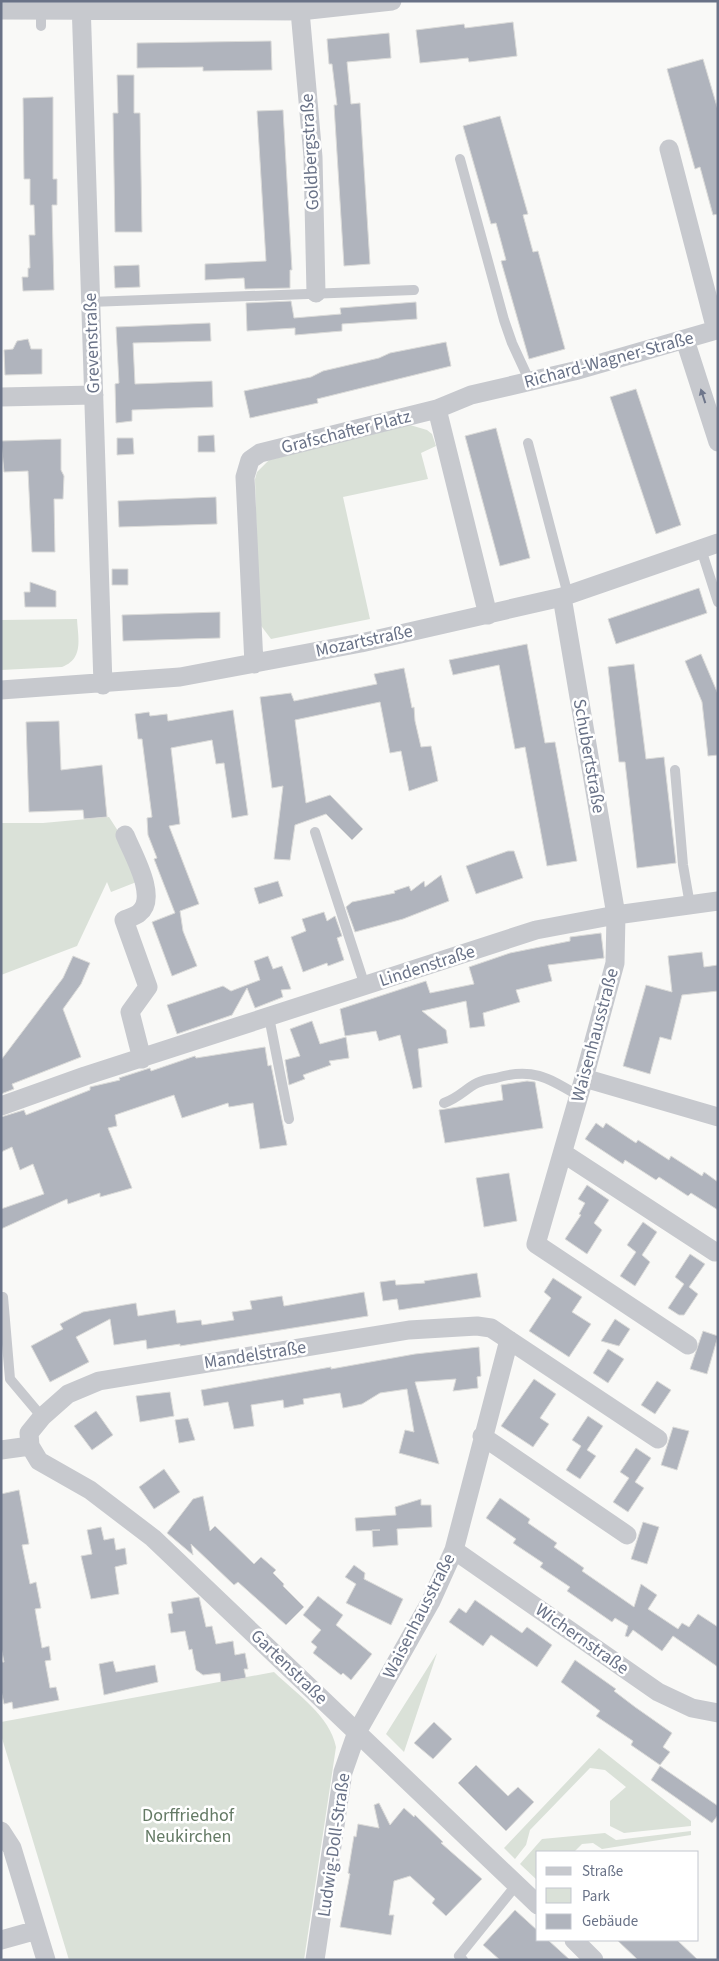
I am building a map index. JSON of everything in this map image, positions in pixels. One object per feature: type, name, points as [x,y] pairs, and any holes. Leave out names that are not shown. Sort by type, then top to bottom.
[{"type":"street","points":[[1,10],[41,18],[81,6],[300,11],[392,1]]},
{"type":"street","name":"Grevenstraße","points":[[81,6],[103,684]]},
{"type":"street","name":"Goldbergstraße","points":[[300,11],[313,157],[316,293]]},
{"type":"street","name":"Richard-Wagner-Straße","points":[[437,409],[471,395],[530,382],[716,330],[669,149]]},
{"type":"street","points":[[685,340],[718,442]]},
{"type":"street","points":[[1,397],[94,395]]},
{"type":"street","points":[[437,409],[488,615]]},
{"type":"street","name":"Grafschafter Platz","points":[[254,664],[245,477],[250,460],[260,453],[437,409]]},
{"type":"street","name":"Mozartstraße","points":[[1,690],[180,677],[254,664],[488,615],[565,596],[709,546]]},
{"type":"street","name":"Schubertstraße","points":[[565,596],[616,915]]},
{"type":"street","points":[[125,835],[147,890],[147,900],[140,913],[124,920],[148,987],[130,1012],[142,1059]]},
{"type":"street","name":"Lindenstraße","points":[[1,1106],[86,1076],[536,930],[616,915],[718,901]]},
{"type":"street","name":"Waisenhausstraße","points":[[616,915],[615,963],[582,1087],[536,1244],[688,1344]]},
{"type":"street","points":[[582,1087],[718,1117]]},
{"type":"street","points":[[563,1153],[715,1252]]},
{"type":"street","name":"Mandelstraße","points":[[30,1446],[29,1434],[42,1417],[68,1394],[99,1381],[409,1330],[477,1326],[491,1328],[509,1340]]},
{"type":"street","points":[[509,1340],[658,1439]]},
{"type":"street","name":"Waisenhausstraße","points":[[357,1732],[431,1601],[454,1550],[482,1436],[509,1340]]},
{"type":"street","points":[[482,1436],[627,1535]]},
{"type":"street","points":[[1,1450],[30,1446]]},
{"type":"street","name":"Gartenstraße","points":[[30,1446],[39,1461],[90,1490],[153,1538],[536,1902]]},
{"type":"street","name":"Wichernstraße","points":[[454,1550],[658,1692],[692,1708],[718,1713]]},
{"type":"street","name":"Ludwig-Doll-Straße","points":[[315,1960],[343,1772],[357,1732]]},
{"type":"street","points":[[1,1831],[12,1848],[46,1960]]},
{"type":"street","points":[[1,1940],[37,1930]]},
{"type":"street","points":[[575,1941],[594,1960]]},
{"type":"lane","points":[[460,159],[504,320],[512,344],[530,382]]},
{"type":"lane","points":[[90,302],[414,290]]},
{"type":"lane","points":[[528,443],[565,596]]},
{"type":"lane","points":[[709,546],[718,602]]},
{"type":"lane","points":[[675,770],[683,865],[690,905]]},
{"type":"lane","points":[[315,832],[365,986]]},
{"type":"lane","points":[[269,1017],[289,1120]]},
{"type":"lane","points":[[444,1102],[459,1097],[477,1083],[504,1075],[529,1072],[582,1087]]},
{"type":"lane","points":[[3,1297],[10,1379],[42,1417]]},
{"type":"lane","points":[[462,1960],[459,1956],[517,1884]]},
{"type":"green space","points":[[410,425],[427,430],[432,434],[436,446],[421,453],[428,479],[343,497],[370,619],[271,639],[259,623],[255,479],[257,472],[269,460]]},
{"type":"green space","points":[[77,619],[77,653],[69,663],[62,667],[1,670],[1,620]]},
{"type":"green space","points":[[109,817],[118,831],[139,881],[111,892],[107,882],[77,946],[1,975],[1,823],[43,823]]},
{"type":"green space","points":[[437,1653],[404,1752],[386,1734]]},
{"type":"green space","name":"Dorffriedhof Neukirchen","points":[[274,1672],[320,1715],[333,1736],[336,1747],[304,1960],[69,1960],[1,1735],[1,1722]]},
{"type":"green space","points":[[599,1748],[691,1821],[691,1826],[624,1833],[610,1826],[610,1801],[626,1787],[605,1770],[590,1768],[530,1830],[526,1845],[515,1859],[504,1848]]},
{"type":"green space","points":[[691,1831],[691,1835],[602,1849],[593,1843],[582,1844],[575,1851],[536,1851],[536,1879],[520,1864],[542,1839],[605,1833],[616,1840]]},
{"type":"building","points":[[513,22],[517,56],[469,62],[468,58],[420,63],[416,30],[464,24],[465,28]]},
{"type":"building","points":[[389,33],[391,58],[347,62],[351,104],[360,103],[370,264],[344,266],[334,105],[337,105],[332,64],[329,64],[327,39]]},
{"type":"building","points":[[271,41],[272,70],[203,71],[203,67],[137,68],[137,43]]},
{"type":"building","points":[[703,59],[718,110],[718,214],[713,215],[700,167],[695,169],[667,69]]},
{"type":"building","points":[[117,75],[134,75],[134,113],[140,113],[142,232],[115,232],[113,113],[118,113]]},
{"type":"building","points":[[53,97],[53,179],[57,179],[57,205],[52,205],[54,290],[23,291],[22,277],[28,277],[28,268],[30,268],[29,235],[35,235],[34,205],[30,205],[30,179],[24,179],[23,98]]},
{"type":"building","points":[[283,110],[292,270],[290,270],[290,288],[245,289],[244,278],[205,280],[205,264],[266,261],[257,111]]},
{"type":"building","points":[[500,116],[528,214],[523,215],[533,252],[538,251],[565,349],[529,359],[501,261],[506,260],[496,223],[491,224],[463,126]]},
{"type":"building","points":[[139,265],[140,287],[115,288],[114,266]]},
{"type":"building","points":[[291,301],[294,318],[341,314],[340,308],[416,302],[417,319],[342,324],[342,331],[295,335],[295,328],[247,331],[246,303]]},
{"type":"building","points":[[210,323],[211,341],[133,343],[135,384],[212,381],[213,407],[132,410],[132,421],[116,423],[115,384],[119,383],[116,327]]},
{"type":"building","points":[[28,339],[31,349],[42,349],[42,374],[5,375],[4,350],[13,349],[17,341]]},
{"type":"building","points":[[446,342],[451,366],[317,399],[318,403],[250,418],[244,391],[311,377],[323,371],[379,358],[390,353]]},
{"type":"building","points":[[636,389],[681,525],[656,534],[610,397]]},
{"type":"building","points":[[496,428],[530,558],[500,566],[465,436]]},
{"type":"building","points":[[214,435],[215,452],[198,452],[198,436]]},
{"type":"building","points":[[117,438],[133,438],[134,454],[117,455]]},
{"type":"building","points":[[61,439],[61,470],[64,476],[63,499],[54,499],[55,552],[32,552],[28,471],[4,472],[1,441]]},
{"type":"building","points":[[216,497],[217,524],[119,527],[118,501]]},
{"type":"building","points":[[112,569],[128,569],[128,585],[112,585]]},
{"type":"building","points":[[30,582],[56,591],[56,607],[25,607],[24,592],[30,592]]},
{"type":"building","points":[[699,588],[707,613],[616,644],[608,619]]},
{"type":"building","points":[[220,612],[220,638],[123,641],[122,615]]},
{"type":"building","points":[[527,644],[545,743],[555,742],[577,861],[547,866],[525,747],[515,749],[499,665],[453,675],[449,660]]},
{"type":"building","points":[[701,654],[718,694],[718,755],[708,756],[702,702],[685,661]]},
{"type":"building","points":[[634,664],[646,759],[664,757],[676,863],[637,868],[625,762],[619,762],[608,667]]},
{"type":"building","points":[[404,668],[412,708],[414,707],[421,747],[431,746],[438,781],[409,791],[401,751],[390,753],[380,702],[295,720],[306,803],[330,795],[363,829],[352,840],[326,814],[295,825],[290,860],[274,859],[283,786],[272,788],[260,697],[291,693],[294,701],[377,684],[374,674]]},
{"type":"building","points":[[233,710],[248,815],[232,818],[224,763],[216,764],[212,740],[171,748],[180,824],[169,826],[199,904],[180,911],[183,931],[197,966],[172,976],[152,922],[175,913],[154,859],[157,858],[148,835],[147,818],[152,817],[142,739],[138,739],[135,714],[149,712],[150,716],[167,714],[168,721]]},
{"type":"building","points":[[59,721],[61,770],[102,765],[107,817],[84,819],[83,810],[29,812],[26,722]]},
{"type":"building","points":[[508,851],[514,851],[523,878],[476,894],[466,866]]},
{"type":"building","points":[[441,875],[449,901],[403,919],[355,932],[346,907],[352,902],[395,893],[394,891],[409,886],[411,891],[424,881],[425,887]]},
{"type":"building","points":[[278,881],[283,896],[259,904],[254,888]]},
{"type":"building","points":[[324,912],[327,921],[335,916],[342,936],[337,938],[344,960],[328,966],[327,963],[303,972],[291,937],[306,931],[302,919]]},
{"type":"building","points":[[601,933],[604,958],[548,965],[552,981],[516,990],[520,1002],[483,1013],[485,1026],[470,1028],[466,1001],[422,1011],[446,1030],[448,1043],[418,1049],[422,1087],[413,1089],[400,1035],[379,1041],[376,1031],[345,1036],[340,1009],[426,981],[430,993],[474,984],[469,967],[510,953],[570,941],[570,937]]},
{"type":"building","points":[[702,952],[704,967],[718,965],[718,991],[682,995],[671,1040],[660,1037],[650,1074],[623,1066],[646,985],[672,992],[668,956]]},
{"type":"building","points":[[73,956],[90,963],[81,984],[63,1009],[81,1057],[12,1084],[14,1089],[1,1094],[1,1060],[63,978]]},
{"type":"building","points":[[268,956],[273,969],[282,966],[291,989],[281,990],[283,997],[255,1008],[247,988],[232,1015],[177,1034],[167,1005],[223,986],[231,991],[260,980],[254,961]]},
{"type":"building","points":[[312,1021],[320,1044],[346,1037],[349,1058],[329,1061],[331,1065],[303,1075],[305,1079],[289,1085],[285,1060],[300,1056],[290,1029]]},
{"type":"building","points":[[265,1047],[268,1066],[271,1065],[287,1145],[260,1149],[253,1103],[229,1107],[228,1103],[182,1118],[174,1095],[115,1115],[117,1126],[108,1128],[132,1188],[100,1197],[100,1193],[68,1204],[67,1199],[1,1229],[1,1209],[44,1194],[33,1164],[20,1170],[12,1147],[1,1152],[1,1117],[24,1110],[26,1115],[90,1090],[90,1087],[120,1080],[119,1078],[150,1068],[151,1071],[195,1056],[196,1058]]},
{"type":"building","points":[[527,1081],[535,1082],[543,1128],[445,1143],[439,1110],[503,1100],[501,1085]]},
{"type":"building","points":[[596,1123],[603,1128],[606,1123],[636,1143],[638,1140],[669,1160],[671,1156],[702,1176],[704,1172],[718,1182],[718,1210],[691,1193],[688,1196],[659,1177],[656,1180],[625,1160],[623,1164],[585,1139]]},
{"type":"building","points":[[509,1173],[517,1221],[484,1227],[476,1178]]},
{"type":"building","points":[[587,1185],[609,1200],[594,1223],[602,1230],[587,1254],[565,1239],[581,1215],[579,1214],[585,1203],[578,1199]]},
{"type":"building","points":[[643,1222],[657,1232],[642,1255],[650,1262],[635,1286],[620,1276],[636,1252],[627,1245]]},
{"type":"building","points":[[690,1254],[705,1264],[689,1287],[698,1294],[684,1315],[679,1315],[668,1308],[684,1284],[675,1277]]},
{"type":"building","points":[[477,1273],[481,1297],[399,1310],[397,1299],[383,1301],[380,1282],[395,1280],[396,1285],[425,1283],[424,1281]]},
{"type":"building","points":[[553,1278],[582,1297],[572,1312],[591,1324],[569,1357],[529,1331],[551,1298],[544,1292]]},
{"type":"building","points":[[364,1292],[368,1316],[180,1346],[180,1344],[147,1349],[146,1340],[114,1345],[110,1319],[76,1337],[89,1362],[50,1382],[31,1346],[63,1329],[60,1324],[83,1312],[136,1303],[138,1316],[175,1310],[177,1323],[201,1320],[202,1325],[234,1320],[232,1312],[252,1309],[250,1301],[282,1296],[284,1306]]},
{"type":"building","points":[[615,1319],[630,1329],[619,1346],[601,1341]]},
{"type":"building","points":[[703,1331],[718,1336],[707,1374],[690,1369]]},
{"type":"building","points":[[479,1347],[481,1376],[477,1377],[478,1388],[453,1391],[456,1379],[415,1382],[439,1464],[399,1453],[405,1430],[414,1432],[407,1389],[380,1393],[362,1404],[343,1408],[340,1393],[303,1399],[304,1404],[284,1408],[283,1400],[251,1405],[254,1426],[234,1429],[228,1402],[204,1406],[201,1390],[415,1354]]},
{"type":"building","points":[[608,1349],[624,1359],[608,1383],[593,1373]]},
{"type":"building","points":[[534,1379],[556,1394],[540,1418],[549,1424],[533,1447],[501,1426]]},
{"type":"building","points":[[657,1381],[671,1390],[655,1414],[641,1405]]},
{"type":"building","points":[[170,1392],[174,1416],[140,1422],[136,1396]]},
{"type":"building","points":[[96,1411],[113,1435],[92,1450],[74,1426]]},
{"type":"building","points":[[588,1416],[603,1426],[587,1450],[596,1456],[580,1479],[566,1470],[581,1446],[572,1440]]},
{"type":"building","points":[[188,1418],[195,1440],[179,1443],[175,1420]]},
{"type":"building","points":[[673,1427],[689,1431],[677,1470],[661,1465]]},
{"type":"building","points":[[636,1448],[651,1458],[635,1482],[644,1488],[628,1512],[613,1502],[629,1478],[620,1472]]},
{"type":"building","points":[[164,1469],[180,1492],[154,1509],[139,1487]]},
{"type":"building","points":[[19,1490],[29,1544],[22,1545],[30,1584],[36,1582],[41,1608],[35,1609],[42,1648],[49,1646],[51,1660],[45,1661],[50,1688],[56,1687],[59,1700],[13,1709],[12,1702],[4,1704],[1,1690],[1,1662],[4,1662],[1,1647],[1,1494]]},
{"type":"building","points":[[203,1496],[210,1531],[215,1526],[254,1564],[261,1557],[276,1570],[273,1573],[304,1607],[286,1625],[238,1582],[234,1585],[191,1544],[193,1555],[167,1533],[193,1499]]},
{"type":"building","points":[[500,1498],[530,1519],[528,1523],[557,1543],[554,1547],[584,1568],[582,1571],[634,1607],[641,1584],[657,1595],[648,1609],[678,1629],[682,1623],[689,1627],[698,1614],[718,1627],[718,1667],[673,1636],[662,1651],[633,1630],[628,1637],[625,1636],[628,1626],[615,1618],[612,1622],[567,1591],[570,1587],[540,1567],[543,1563],[513,1543],[516,1539],[486,1518]]},
{"type":"building","points":[[421,1499],[421,1505],[431,1505],[432,1527],[397,1529],[398,1545],[373,1547],[372,1530],[356,1531],[355,1518],[396,1515],[395,1507]]},
{"type":"building","points":[[643,1522],[659,1527],[647,1564],[631,1559]]},
{"type":"building","points":[[101,1527],[104,1540],[114,1538],[116,1550],[125,1548],[127,1564],[115,1567],[119,1594],[91,1599],[81,1556],[92,1554],[87,1530]]},
{"type":"building","points":[[354,1565],[365,1573],[364,1579],[403,1599],[391,1625],[346,1603],[356,1584],[345,1577]]},
{"type":"building","points":[[318,1596],[343,1615],[336,1625],[372,1654],[351,1680],[343,1673],[341,1675],[313,1653],[317,1647],[311,1642],[321,1630],[303,1615]]},
{"type":"building","points":[[199,1597],[206,1627],[212,1626],[216,1644],[233,1641],[235,1655],[245,1653],[248,1669],[244,1669],[246,1678],[221,1682],[220,1673],[203,1675],[196,1670],[192,1649],[189,1650],[185,1631],[171,1633],[168,1614],[173,1613],[171,1602]]},
{"type":"building","points":[[475,1600],[522,1633],[527,1627],[552,1645],[537,1667],[491,1635],[483,1646],[449,1622],[459,1608],[466,1613]]},
{"type":"building","points":[[575,1660],[672,1733],[663,1747],[670,1752],[660,1765],[631,1745],[633,1741],[596,1716],[600,1711],[561,1682]]},
{"type":"building","points":[[113,1661],[116,1672],[155,1665],[158,1682],[104,1695],[99,1664]]},
{"type":"building","points":[[434,1722],[452,1739],[433,1759],[414,1743]]},
{"type":"building","points":[[476,1765],[508,1796],[518,1787],[534,1802],[506,1831],[458,1783]]},
{"type":"building","points":[[660,1766],[718,1806],[718,1815],[712,1823],[651,1780]]},
{"type":"building","points":[[379,1803],[390,1825],[404,1808],[414,1817],[415,1815],[443,1842],[441,1843],[482,1879],[446,1916],[432,1903],[435,1899],[410,1876],[394,1881],[389,1915],[394,1915],[391,1935],[340,1927],[350,1874],[348,1873],[354,1836],[356,1837],[358,1824],[379,1828],[374,1805]]},
{"type":"building","points":[[515,1910],[536,1929],[536,1941],[549,1941],[570,1960],[500,1960],[483,1945]]},
{"type":"building","points":[[618,1941],[678,1941],[698,1960],[638,1960]]}]
